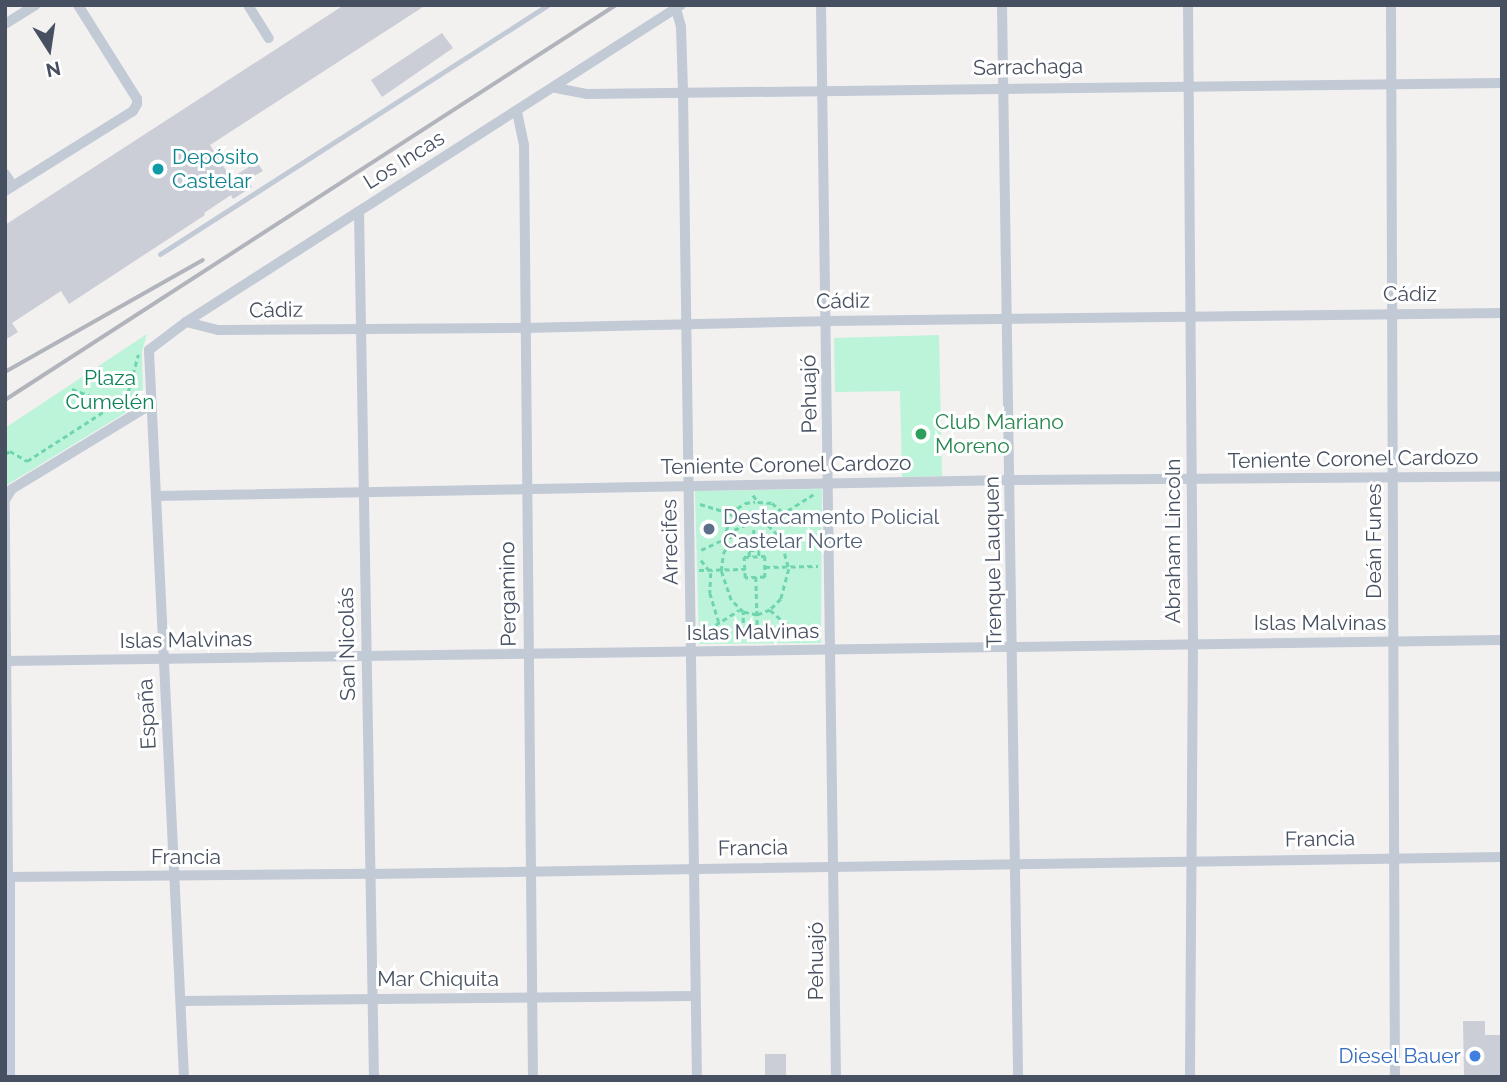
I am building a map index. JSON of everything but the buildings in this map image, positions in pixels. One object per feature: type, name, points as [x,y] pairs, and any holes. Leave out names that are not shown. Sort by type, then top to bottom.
[{"type":"street","points":[[5,24],[35,5]]},
{"type":"street","points":[[5,174],[9,188],[133,111],[137,104],[137,99],[78,5]]},
{"type":"street","points":[[248,5],[269,38]]},
{"type":"street","name":"Pehuajó","points":[[821,5],[830,485],[829,566],[823,650],[835,865],[836,1077]]},
{"type":"street","name":"Trenque Lauquen","points":[[1002,5],[1018,1077]]},
{"type":"street","name":"Abraham Lincoln","points":[[1188,5],[1193,642],[1191,1077]]},
{"type":"street","name":"Deán Funes","points":[[1391,5],[1395,1077]]},
{"type":"street","name":"Los Incas","points":[[144,349],[556,88],[678,7]]},
{"type":"street","name":"Arrecifes","points":[[678,7],[683,92],[697,1077]]},
{"type":"street","name":"Sarrachaga","points":[[556,88],[587,94],[1188,84],[1502,83]]},
{"type":"street","name":"Pergamino","points":[[517,112],[524,145],[525,489],[533,1077]]},
{"type":"street","name":"San Nicolás","points":[[359,211],[374,1077]]},
{"type":"street","name":"Cádiz","points":[[186,322],[218,330],[524,328],[827,321],[1502,313]]},
{"type":"street","name":"España","points":[[144,349],[156,496],[184,1077]]},
{"type":"street","points":[[8,1077],[7,494],[150,405]]},
{"type":"street","name":"Teniente Coronel Cardozo","points":[[156,496],[1011,480],[1502,477]]},
{"type":"street","name":"Islas Malvinas","points":[[6,661],[1193,642],[1502,640]]},
{"type":"street","name":"Francia","points":[[6,877],[1502,857]]},
{"type":"street","name":"Mar Chiquita","points":[[181,1001],[695,996]]},
{"type":"lane","points":[[160,254],[548,5]]},
{"type":"path","points":[[5,454],[10,451],[27,461],[126,399],[144,349]]},
{"type":"path","points":[[72,389],[100,400],[114,399],[137,413]]},
{"type":"path","points":[[754,485],[753,496],[758,502]]},
{"type":"path","points":[[766,524],[830,485]]},
{"type":"path","points":[[729,513],[745,503],[758,502],[772,503],[783,513]]},
{"type":"path","points":[[689,503],[729,513],[745,523]]},
{"type":"path","points":[[719,622],[710,593],[710,569],[701,561],[701,550],[725,539],[727,527],[736,517]]},
{"type":"path","points":[[754,521],[754,551]]},
{"type":"path","points":[[691,640],[741,611],[757,615],[770,610],[781,599],[789,566],[780,537],[766,524],[754,521],[745,523],[729,538],[721,569],[724,586],[741,611],[743,651]]},
{"type":"path","points":[[749,557],[749,551],[759,551],[759,556]]},
{"type":"path","points":[[759,556],[765,556],[765,577],[745,578],[744,557],[759,556]]},
{"type":"path","points":[[765,567],[829,566]]},
{"type":"path","points":[[689,570],[745,569]]},
{"type":"path","points":[[756,578],[758,651]]},
{"type":"path","points":[[770,610],[823,650]]},
{"type":"green space","name":"Plaza Cumelén","points":[[147,334],[142,351],[143,402],[5,486],[5,428]]},
{"type":"green space","name":"Club Mariano Moreno","points":[[939,335],[942,476],[902,477],[900,391],[835,392],[834,338]]},
{"type":"green space","points":[[822,489],[821,643],[699,644],[695,491]]},
{"type":"railway","points":[[5,400],[616,5]]},
{"type":"railway","points":[[5,372],[203,260]]},
{"type":"place","name":"Depósito Castelar","points":[[158,169]]},
{"type":"place","name":"Club Mariano Moreno","points":[[921,434]]},
{"type":"place","name":"Destacamento Policial Castelar Norte","points":[[709,529]]},
{"type":"place","name":"Diesel Bauer","points":[[1475,1056]]}]
